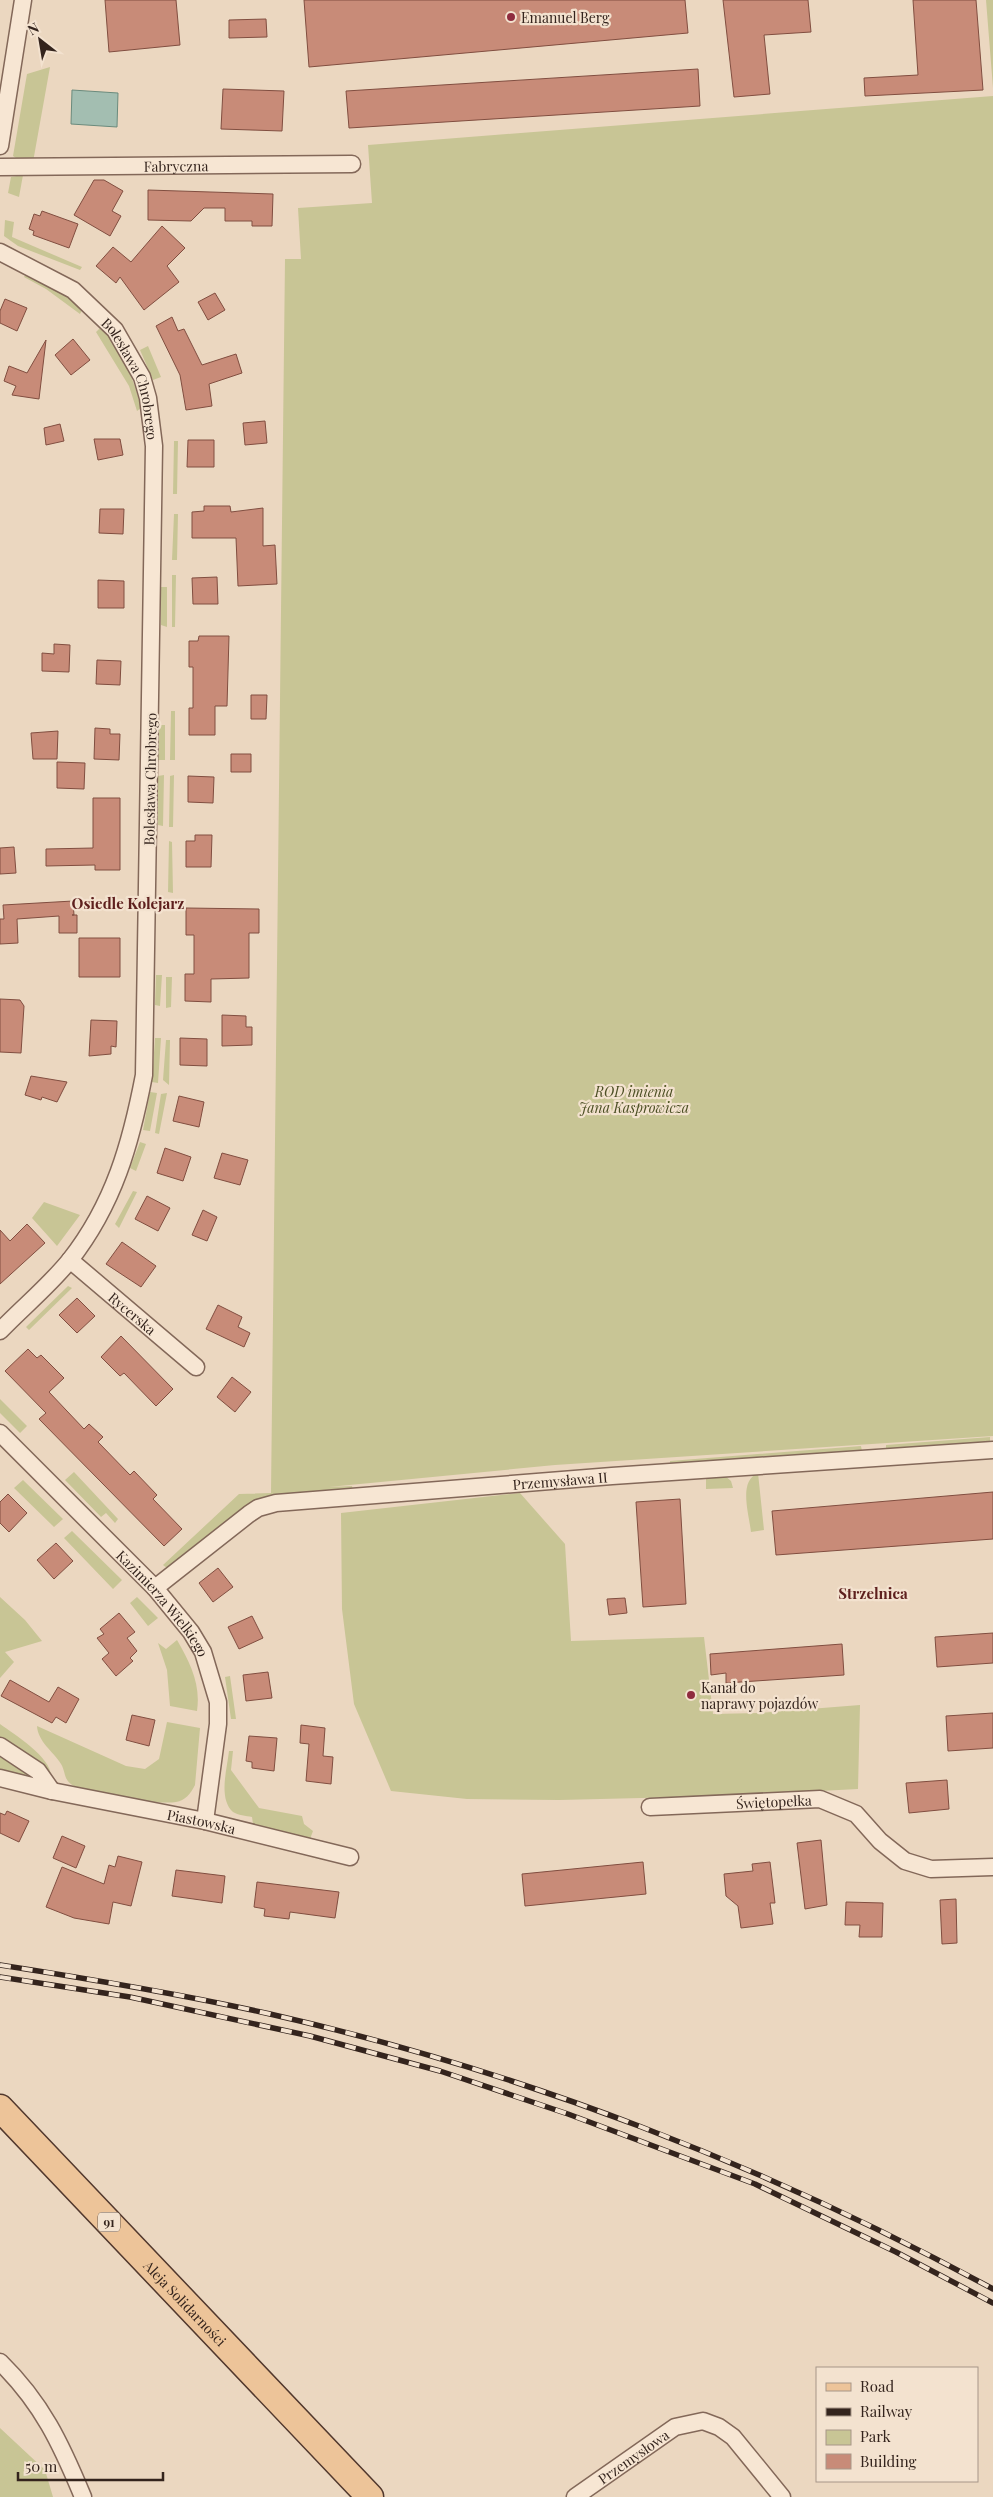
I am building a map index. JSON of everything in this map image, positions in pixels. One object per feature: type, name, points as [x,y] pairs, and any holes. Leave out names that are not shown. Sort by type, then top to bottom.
[{"type":"main road","name":"Aleja Solidarności","points":[[0,2108],[370,2497]]},
{"type":"street","points":[[0,146],[23,0]]},
{"type":"street","name":"Fabryczna","points":[[0,167],[352,164]]},
{"type":"street","name":"Bolesława Chrobrego","points":[[0,252],[73,290],[115,330],[142,377],[148,398],[154,446],[144,1074],[134,1128],[111,1193],[70,1260],[0,1331]]},
{"type":"street","name":"Rycerska","points":[[70,1260],[196,1368]]},
{"type":"street","name":"Kazimierza Wielkiego","points":[[0,1433],[155,1588],[191,1632],[203,1652],[216,1693],[218,1724],[205,1821]]},
{"type":"street","name":"Przemysława II","points":[[155,1588],[249,1514],[258,1508],[276,1503],[612,1476],[993,1450]]},
{"type":"street","points":[[0,1746],[38,1771],[52,1791]]},
{"type":"street","name":"Piastowska","points":[[0,1778],[52,1791],[205,1821],[350,1857]]},
{"type":"street","name":"Świętopełka","points":[[650,1807],[820,1799],[856,1814],[880,1841],[905,1861],[931,1869],[993,1867]]},
{"type":"street","points":[[0,2362],[32,2398],[61,2444],[83,2497]]},
{"type":"street","name":"Przemysłowa","points":[[575,2497],[675,2426],[703,2421],[718,2427],[733,2437],[782,2497]]},
{"type":"green space","points":[[986,0],[993,0],[993,88]]},
{"type":"green space","points":[[50,67],[33,162],[19,160],[13,156],[27,74]]},
{"type":"green space","name":"ROD imienia Jana Kasprowicza","points":[[993,96],[993,1436],[555,1465],[329,1487],[352,1486],[353,1491],[226,1523],[167,1568],[163,1565],[239,1494],[271,1493],[285,259],[301,259],[298,208],[372,203],[368,145]]},
{"type":"green space","points":[[23,175],[19,197],[8,193],[11,177]]},
{"type":"green space","points":[[5,220],[14,222],[12,237],[82,267],[80,270],[18,246],[4,236]]},
{"type":"green space","points":[[26,274],[69,297],[83,308],[80,314],[46,289],[24,277]]},
{"type":"green space","points":[[101,327],[121,355],[131,376],[141,408],[137,411],[129,386],[96,332]]},
{"type":"green space","points":[[148,346],[161,377],[153,380],[140,350]]},
{"type":"green space","points":[[174,441],[178,441],[177,494],[173,494]]},
{"type":"green space","points":[[174,514],[178,514],[177,560],[172,560]]},
{"type":"green space","points":[[172,575],[176,575],[175,627],[172,627]]},
{"type":"green space","points":[[161,587],[167,587],[167,627],[161,625]]},
{"type":"green space","points":[[171,711],[175,711],[175,760],[170,760]]},
{"type":"green space","points":[[159,725],[165,725],[165,760],[158,760]]},
{"type":"green space","points":[[164,775],[163,826],[158,825],[158,776]]},
{"type":"green space","points":[[174,775],[173,827],[169,827],[170,776]]},
{"type":"green space","points":[[169,841],[172,842],[173,893],[168,892]]},
{"type":"green space","points":[[156,975],[162,975],[160,1006],[155,1005]]},
{"type":"green space","points":[[166,977],[172,977],[171,1007],[166,1008]]},
{"type":"green space","points":[[155,1038],[161,1038],[158,1083],[152,1082]]},
{"type":"green space","points":[[166,1040],[170,1040],[169,1085],[163,1080]]},
{"type":"green space","points":[[150,1092],[157,1093],[150,1131],[143,1130]]},
{"type":"green space","points":[[167,1093],[159,1134],[155,1133],[161,1094]]},
{"type":"green space","points":[[140,1142],[146,1144],[136,1171],[130,1168]]},
{"type":"green space","points":[[133,1191],[137,1192],[119,1228],[115,1224]]},
{"type":"green space","points":[[44,1202],[80,1215],[57,1246],[32,1218]]},
{"type":"green space","points":[[68,1286],[72,1288],[29,1330],[26,1327]]},
{"type":"green space","points":[[0,1399],[27,1426],[20,1433],[0,1413]]},
{"type":"green space","points":[[990,1437],[990,1442],[886,1450],[886,1445]]},
{"type":"green space","points":[[861,1446],[862,1451],[670,1465],[670,1461]]},
{"type":"green space","points":[[74,1472],[118,1519],[115,1523],[106,1513],[101,1517],[65,1480]]},
{"type":"green space","points":[[758,1473],[764,1530],[751,1532],[746,1490],[752,1477]]},
{"type":"green space","points":[[724,1475],[731,1481],[733,1488],[706,1489],[706,1476]]},
{"type":"green space","points":[[23,1480],[63,1519],[54,1527],[14,1488]]},
{"type":"green space","points":[[520,1493],[565,1544],[571,1641],[704,1637],[713,1714],[759,1713],[860,1705],[858,1789],[724,1796],[559,1800],[467,1799],[391,1791],[354,1704],[342,1609],[341,1513]]},
{"type":"green space","points":[[72,1531],[122,1580],[113,1589],[64,1538]]},
{"type":"green space","points":[[0,1597],[25,1620],[42,1641],[5,1652],[14,1662],[0,1678]]},
{"type":"green space","points":[[137,1597],[158,1618],[148,1626],[130,1603]]},
{"type":"green space","points":[[177,1640],[190,1665],[196,1683],[197,1711],[170,1706],[167,1670],[158,1643],[166,1649]]},
{"type":"green space","points":[[230,1676],[236,1719],[231,1719],[225,1677]]},
{"type":"green space","points":[[167,1722],[200,1728],[195,1785],[190,1794],[182,1800],[167,1803],[108,1796],[70,1784],[58,1759],[40,1737],[37,1726],[126,1766],[145,1769],[159,1759]]},
{"type":"green space","points":[[0,1724],[39,1754],[45,1761],[51,1776],[0,1741]]},
{"type":"green space","points":[[229,1751],[233,1751],[231,1770],[259,1808],[302,1816],[304,1824],[313,1831],[310,1839],[253,1824],[252,1817],[233,1812],[228,1806],[225,1792],[225,1775]]},
{"type":"green space","points":[[0,1752],[41,1781],[0,1771]]},
{"type":"green space","points":[[0,2428],[45,2470],[53,2497],[0,2497]]},
{"type":"shaded area","points":[[72,90],[118,93],[117,127],[71,124]]},
{"type":"building","points":[[105,0],[176,0],[180,45],[109,52]]},
{"type":"building","name":"Emanuel Berg","points":[[304,0],[685,0],[688,33],[309,67]]},
{"type":"building","points":[[723,0],[808,0],[811,32],[764,35],[770,94],[734,97]]},
{"type":"building","points":[[913,0],[976,0],[983,90],[865,96],[864,78],[918,75]]},
{"type":"building","points":[[266,19],[267,37],[229,38],[229,20]]},
{"type":"building","points":[[698,69],[700,106],[349,128],[346,91]]},
{"type":"building","points":[[223,89],[284,91],[282,131],[221,129]]},
{"type":"building","points":[[94,180],[104,180],[123,191],[112,211],[121,216],[110,236],[74,215]]},
{"type":"building","points":[[148,190],[273,194],[272,226],[252,226],[252,221],[225,221],[225,208],[204,208],[191,221],[148,220]]},
{"type":"building","points":[[42,211],[78,224],[69,248],[33,235],[34,231],[29,229],[34,214],[40,216]]},
{"type":"building","points":[[162,226],[185,248],[167,266],[179,282],[144,310],[120,277],[116,283],[96,266],[113,247],[131,262]]},
{"type":"building","points":[[215,293],[225,310],[208,320],[198,302]]},
{"type":"building","points":[[5,299],[27,308],[17,331],[0,323],[0,311]]},
{"type":"building","points":[[172,317],[178,331],[184,329],[202,365],[236,354],[242,373],[209,384],[212,406],[186,410],[180,375],[156,326]]},
{"type":"building","points":[[73,339],[90,360],[71,375],[55,355]]},
{"type":"building","points":[[46,340],[39,399],[12,395],[16,386],[4,381],[9,366],[27,373]]},
{"type":"building","points":[[265,421],[267,443],[245,445],[243,423]]},
{"type":"building","points":[[60,424],[64,441],[46,445],[44,428]]},
{"type":"building","points":[[94,439],[120,439],[123,455],[98,460]]},
{"type":"building","points":[[188,440],[214,440],[214,467],[187,467]]},
{"type":"building","points":[[204,506],[230,506],[231,512],[263,508],[263,546],[275,545],[277,584],[238,586],[236,538],[192,538],[192,512],[204,511]]},
{"type":"building","points":[[100,509],[124,509],[123,534],[99,533]]},
{"type":"building","points":[[217,577],[218,604],[193,604],[192,578]]},
{"type":"building","points":[[98,580],[124,581],[124,608],[98,608]]},
{"type":"building","points":[[199,636],[229,636],[227,706],[215,706],[215,735],[189,735],[189,708],[193,708],[193,667],[189,667],[189,641],[198,641]]},
{"type":"building","points":[[54,644],[70,645],[69,672],[42,671],[42,653],[54,654]]},
{"type":"building","points":[[97,660],[121,661],[120,685],[96,684]]},
{"type":"building","points":[[251,695],[267,695],[266,719],[251,719]]},
{"type":"building","points":[[95,728],[110,729],[110,734],[120,734],[119,760],[94,759]]},
{"type":"building","points":[[58,731],[57,759],[33,759],[31,733]]},
{"type":"building","points":[[231,754],[251,754],[251,772],[231,772]]},
{"type":"building","points":[[57,762],[85,763],[84,789],[57,788]]},
{"type":"building","points":[[188,776],[214,777],[213,803],[188,802]]},
{"type":"building","points":[[93,798],[120,798],[120,870],[95,870],[95,865],[46,866],[46,849],[93,848]]},
{"type":"building","points":[[195,835],[212,835],[211,867],[186,867],[186,841],[195,841]]},
{"type":"building","points":[[14,847],[16,873],[0,874],[0,848]]},
{"type":"building","points":[[73,901],[74,915],[77,915],[77,933],[59,933],[59,916],[17,919],[18,943],[0,944],[0,919],[4,919],[3,905]]},
{"type":"building","points":[[186,908],[259,909],[259,933],[249,933],[249,978],[211,979],[211,1002],[185,1001],[185,974],[194,974],[194,935],[186,935]]},
{"type":"building","points":[[79,938],[120,938],[120,977],[79,977]]},
{"type":"building","points":[[0,999],[20,1000],[24,1006],[21,1053],[0,1052]]},
{"type":"building","points":[[222,1015],[246,1016],[246,1027],[252,1027],[252,1045],[222,1046]]},
{"type":"building","points":[[91,1020],[117,1021],[116,1047],[111,1046],[111,1054],[89,1056]]},
{"type":"building","points":[[180,1038],[207,1039],[207,1066],[180,1065]]},
{"type":"building","points":[[31,1076],[67,1082],[57,1102],[42,1097],[41,1100],[25,1095]]},
{"type":"building","points":[[179,1096],[204,1102],[199,1127],[173,1121]]},
{"type":"building","points":[[165,1148],[191,1157],[183,1181],[157,1173]]},
{"type":"building","points":[[222,1153],[248,1160],[240,1185],[214,1178]]},
{"type":"building","points":[[147,1196],[170,1208],[158,1231],[135,1219]]},
{"type":"building","points":[[203,1210],[217,1217],[207,1241],[192,1235]]},
{"type":"building","points":[[27,1224],[45,1243],[0,1284],[0,1230],[10,1241]]},
{"type":"building","points":[[122,1242],[156,1266],[141,1287],[106,1264]]},
{"type":"building","points":[[77,1298],[95,1316],[77,1333],[59,1315]]},
{"type":"building","points":[[218,1305],[242,1317],[238,1327],[250,1333],[244,1347],[206,1329]]},
{"type":"building","points":[[121,1336],[173,1389],[156,1406],[124,1373],[120,1376],[101,1357]]},
{"type":"building","points":[[28,1349],[37,1358],[41,1355],[64,1378],[49,1392],[84,1429],[89,1424],[103,1437],[98,1442],[130,1475],[134,1471],[157,1495],[153,1499],[182,1529],[164,1546],[39,1419],[46,1413],[5,1371]]},
{"type":"building","points":[[232,1377],[251,1392],[235,1412],[217,1397]]},
{"type":"building","points":[[993,1492],[993,1539],[776,1555],[772,1511]]},
{"type":"building","points":[[8,1494],[27,1513],[9,1532],[0,1523],[0,1502]]},
{"type":"building","points":[[680,1499],[686,1604],[643,1607],[636,1502]]},
{"type":"building","points":[[56,1543],[73,1561],[54,1579],[37,1560]]},
{"type":"building","points":[[218,1568],[233,1587],[213,1602],[199,1583]]},
{"type":"building","points":[[625,1598],[627,1613],[609,1615],[607,1599]]},
{"type":"building","points":[[119,1613],[135,1632],[127,1638],[137,1651],[130,1658],[133,1661],[116,1676],[102,1659],[109,1653],[97,1638],[104,1634],[100,1629]]},
{"type":"building","points":[[252,1616],[263,1638],[239,1649],[228,1627]]},
{"type":"building","points":[[993,1633],[993,1663],[937,1667],[935,1637]]},
{"type":"building","points":[[842,1644],[844,1675],[726,1683],[726,1673],[711,1675],[710,1654]]},
{"type":"building","points":[[268,1672],[272,1698],[246,1701],[243,1675]]},
{"type":"building","points":[[10,1680],[49,1702],[58,1687],[79,1699],[66,1723],[56,1717],[52,1723],[1,1696]]},
{"type":"building","points":[[993,1713],[993,1748],[948,1751],[946,1716]]},
{"type":"building","points":[[132,1715],[155,1720],[149,1746],[126,1740]]},
{"type":"building","points":[[301,1725],[325,1728],[323,1756],[333,1757],[331,1784],[306,1781],[309,1744],[300,1743]]},
{"type":"building","points":[[249,1736],[277,1738],[274,1771],[252,1768],[252,1762],[246,1761]]},
{"type":"building","points":[[947,1780],[949,1809],[909,1813],[906,1783]]},
{"type":"building","points":[[7,1811],[29,1821],[19,1842],[0,1833],[0,1813],[5,1815]]},
{"type":"building","points":[[62,1836],[85,1846],[76,1868],[53,1858]]},
{"type":"building","points":[[821,1840],[827,1905],[805,1909],[797,1843]]},
{"type":"building","points":[[118,1856],[142,1862],[131,1906],[113,1902],[109,1924],[74,1918],[46,1907],[62,1867],[104,1884],[109,1865],[115,1867]]},
{"type":"building","points":[[643,1862],[646,1894],[525,1906],[522,1874]]},
{"type":"building","points":[[770,1862],[775,1903],[770,1903],[773,1924],[741,1928],[738,1906],[726,1896],[724,1874],[753,1871],[752,1864]]},
{"type":"building","points":[[176,1870],[225,1876],[222,1903],[172,1896]]},
{"type":"building","points":[[257,1882],[339,1892],[335,1918],[290,1912],[289,1919],[264,1916],[265,1909],[254,1907]]},
{"type":"building","points":[[956,1899],[957,1943],[942,1944],[940,1900]]},
{"type":"building","points":[[846,1902],[883,1903],[882,1937],[859,1937],[860,1925],[845,1925]]},
{"type":"railway","points":[[0,1965],[135,1987],[270,2014],[364,2037],[457,2064],[549,2094],[641,2127],[731,2163],[820,2202],[907,2244],[993,2289]]},
{"type":"railway","points":[[0,1977],[130,1997],[310,2036],[440,2071],[568,2114],[755,2184],[896,2252],[993,2303]]},
{"type":"place","name":"Emanuel Berg","points":[[511,17]]},
{"type":"place","name":"Kanał do naprawy pojazdów","points":[[691,1695]]},
{"type":"district","name":"Osiedle Kolejarz","points":[[128,903]]},
{"type":"district","name":"Strzelnica","points":[[873,1593]]}]
